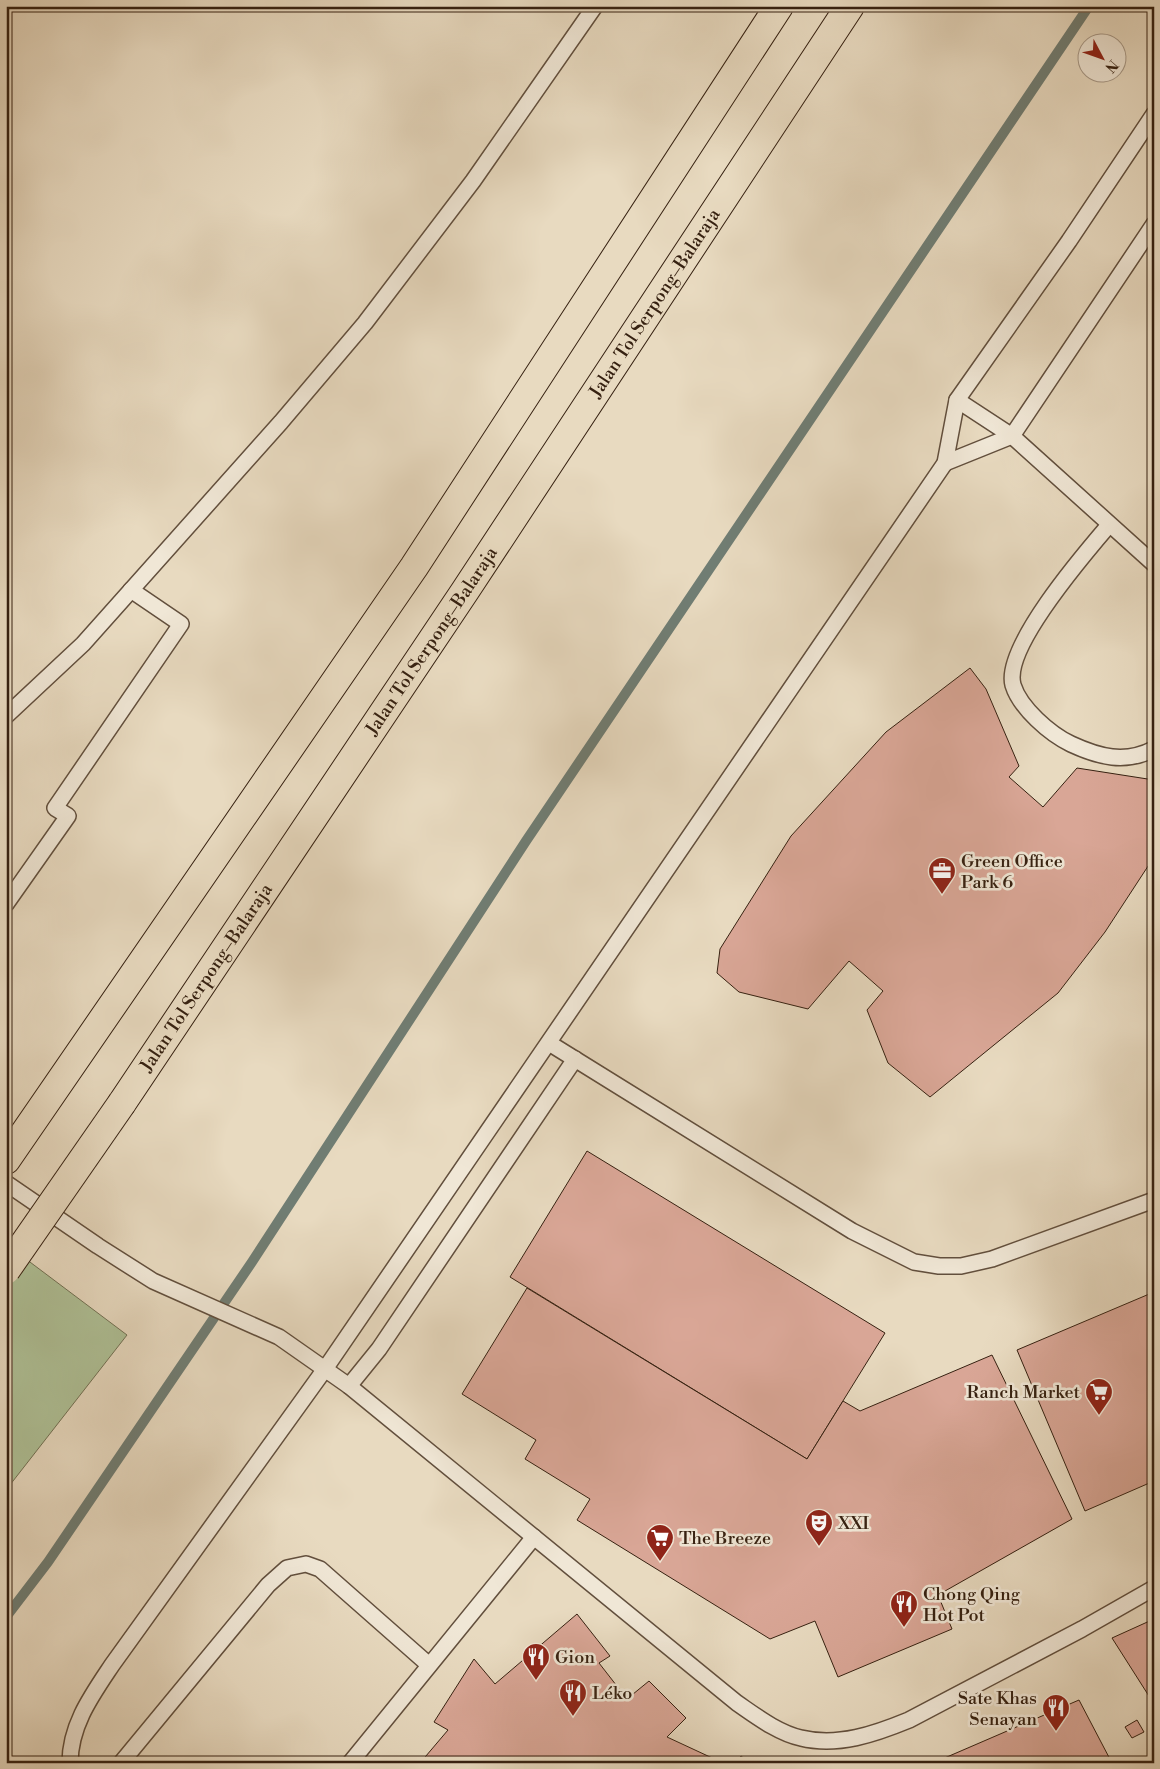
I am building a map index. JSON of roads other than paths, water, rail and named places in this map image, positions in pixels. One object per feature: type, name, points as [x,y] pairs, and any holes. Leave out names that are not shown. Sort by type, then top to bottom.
[{"type":"highway","points":[[6,1160],[414,567],[780,6]]},
{"type":"highway","name":"Jalan Tol Serpong–Balaraja","points":[[6,1270],[122,1103],[465,591],[850,6]]},
{"type":"lane","points":[[6,716],[83,644],[282,422],[365,323],[473,181],[595,6]]},
{"type":"lane","points":[[70,1763],[74,1732],[85,1707],[94,1693],[325,1369],[945,463],[957,400],[1069,241],[1154,114]]},
{"type":"lane","points":[[945,463],[1012,436],[1154,224]]},
{"type":"lane","points":[[957,400],[1012,436],[1154,564]]},
{"type":"lane","points":[[1109,525],[1061,582],[1029,632],[1015,666],[1013,685],[1030,713],[1065,741],[1100,756],[1123,759],[1139,757],[1154,750]]},
{"type":"lane","points":[[6,903],[68,816],[56,808],[181,624],[131,590]]},
{"type":"lane","points":[[549,1044],[852,1231],[914,1262],[939,1266],[961,1266],[992,1259],[1154,1200]]},
{"type":"lane","points":[[349,1386],[379,1349],[574,1059]]},
{"type":"lane","points":[[6,1183],[153,1281],[280,1337],[349,1386],[737,1703],[768,1724],[800,1738],[826,1741],[855,1738],[881,1731],[909,1720],[1082,1629],[1154,1588]]},
{"type":"lane","points":[[350,1763],[534,1537]]},
{"type":"lane","points":[[121,1763],[223,1636],[268,1585],[287,1568],[306,1564],[320,1569],[429,1665]]},
{"type":"waterway","points":[[6,1617],[48,1562],[252,1262],[526,841],[1089,6]]},
{"type":"place","name":"Green Office Park 6","points":[[942,895]]},
{"type":"place","name":"Ranch Market","points":[[1099,1416]]},
{"type":"place","name":"XXI","points":[[819,1547]]},
{"type":"place","name":"The Breeze","points":[[660,1562]]},
{"type":"place","name":"Chong Qing Hot Pot","points":[[904,1628]]},
{"type":"place","name":"Gion","points":[[536,1681]]},
{"type":"place","name":"Léko","points":[[573,1717]]},
{"type":"place","name":"Sate Khas Senayan","points":[[1056,1732]]}]
